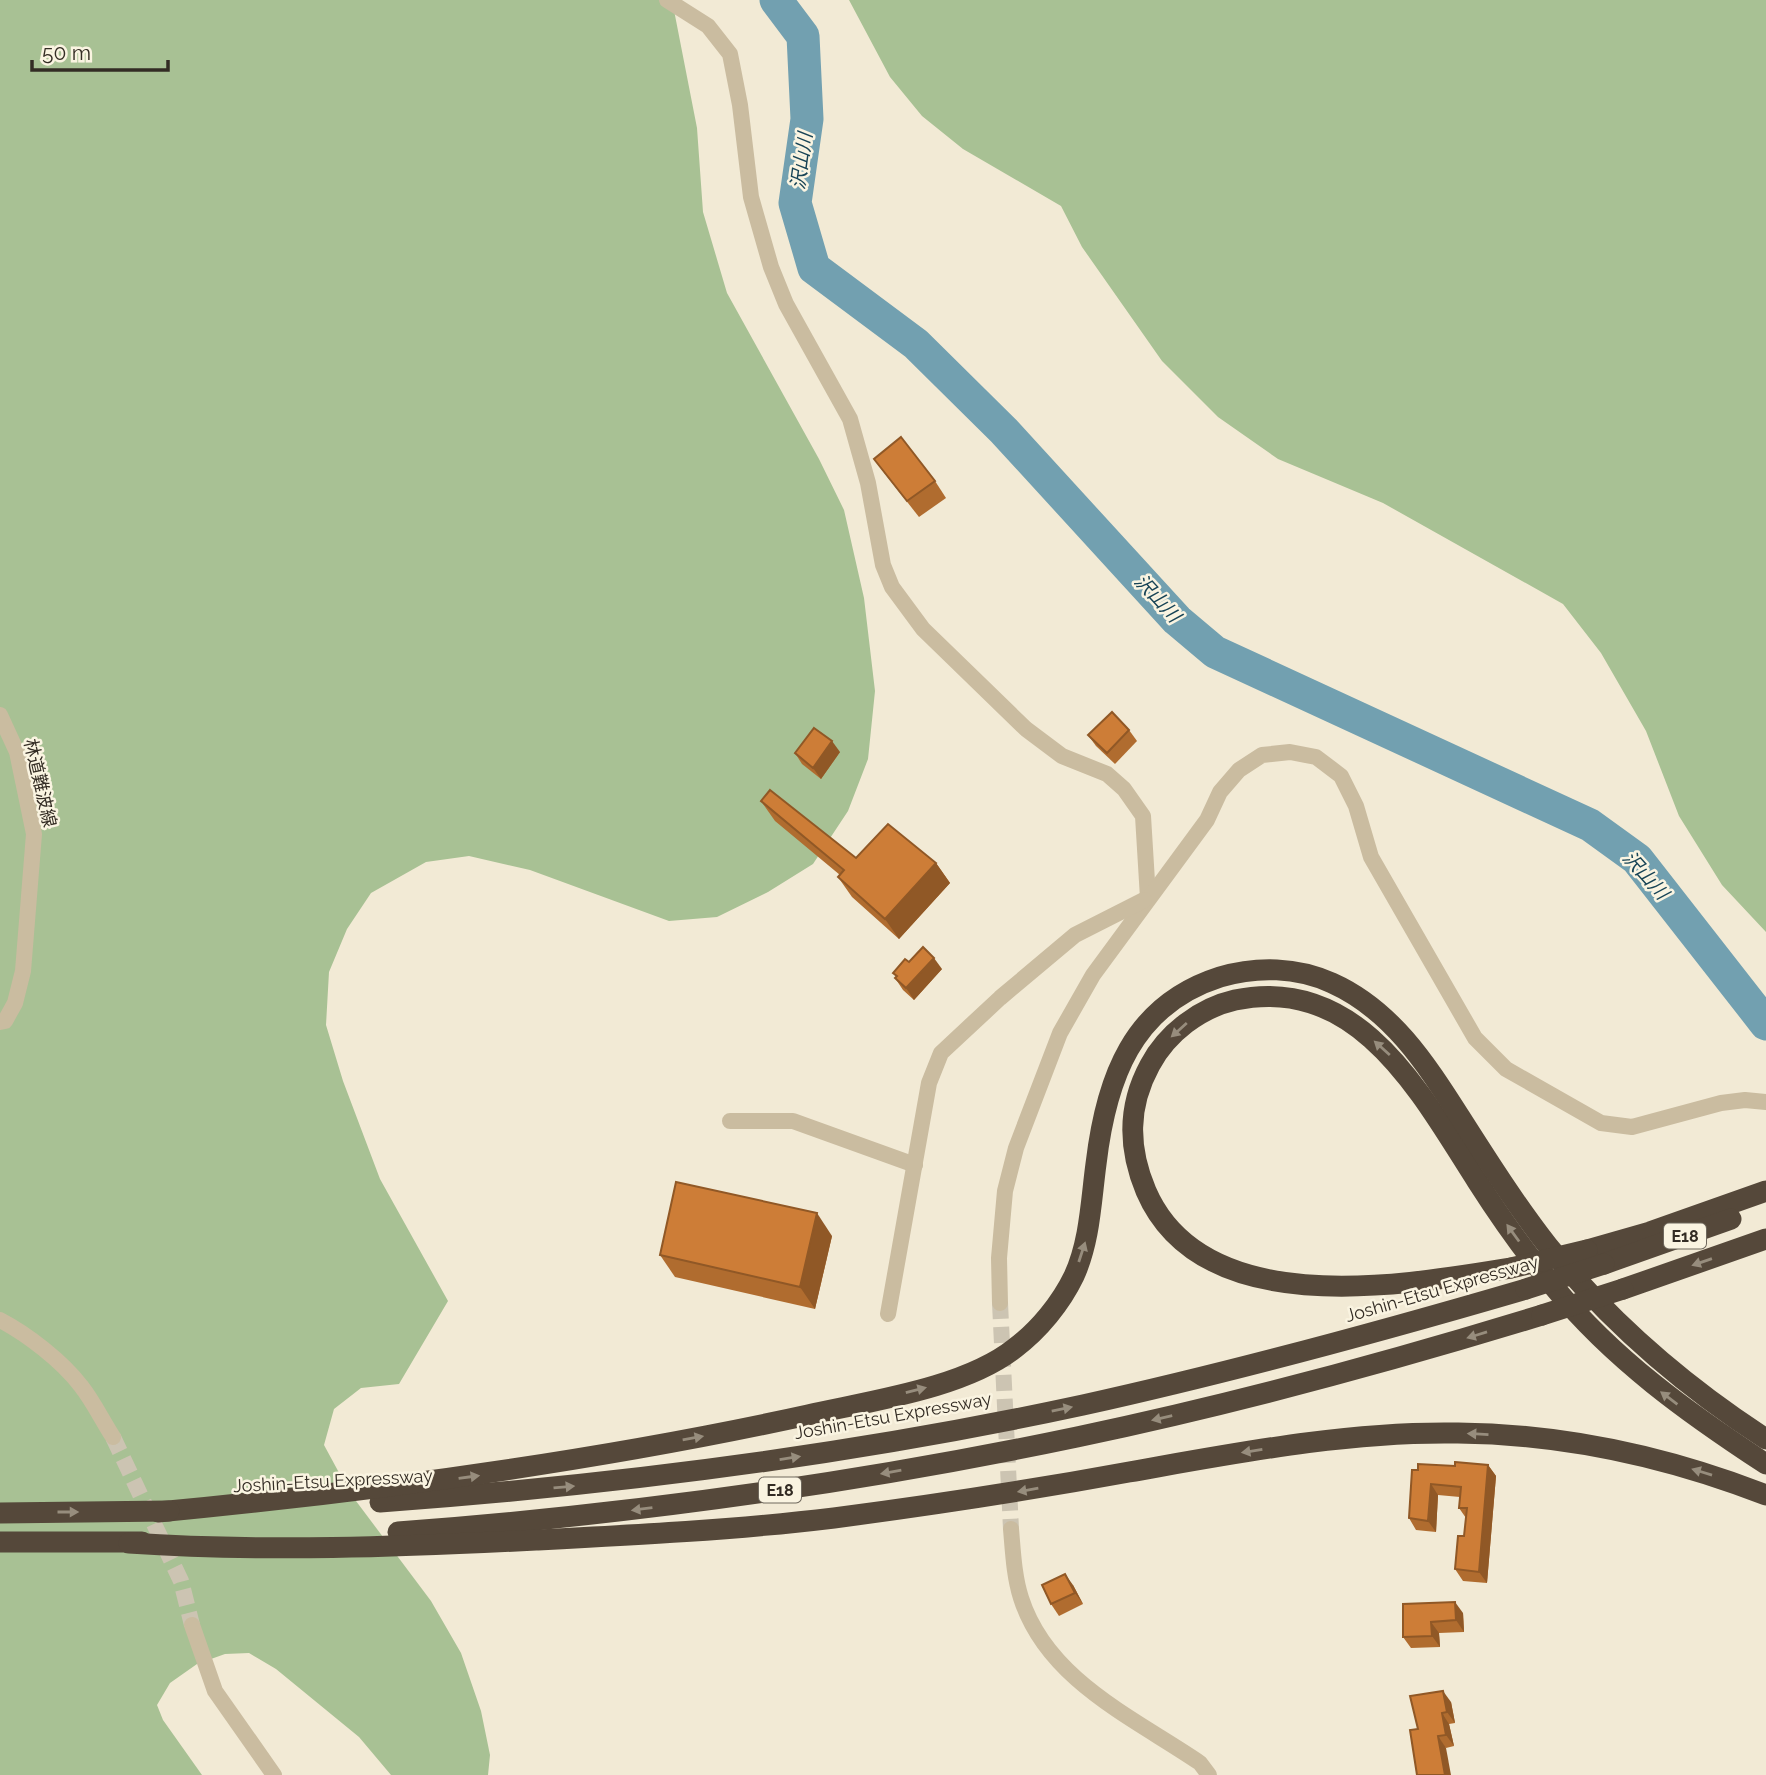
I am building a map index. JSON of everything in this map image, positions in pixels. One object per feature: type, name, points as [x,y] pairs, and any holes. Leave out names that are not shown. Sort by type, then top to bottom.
[{"type":"highway","points":[[158,1512],[374,1490],[601,1455],[859,1404],[944,1383],[983,1368],[1012,1351],[1036,1329],[1057,1303],[1074,1275],[1086,1240],[1097,1159],[1112,1083],[1124,1055],[1140,1030],[1161,1008],[1186,991],[1216,978],[1245,971],[1274,969],[1303,973],[1330,981],[1360,998],[1386,1018],[1428,1068],[1506,1188],[1580,1283],[1643,1346],[1714,1404],[1766,1439]]},
{"type":"highway","points":[[1766,1191],[1650,1232],[1587,1250],[1511,1268],[1410,1283],[1317,1285],[1243,1274],[1214,1263],[1188,1246],[1166,1224],[1137,1169],[1131,1138],[1133,1109],[1141,1082],[1155,1056],[1176,1031],[1199,1014],[1226,1002],[1254,996],[1281,996],[1307,1001],[1332,1011],[1361,1029],[1392,1057],[1417,1089],[1512,1232],[1555,1288],[1592,1329],[1665,1395],[1766,1464]]},
{"type":"highway","name":"Joshin-Etsu Expressway","points":[[0,1513],[158,1512],[301,1507],[483,1494],[674,1474],[845,1449],[1081,1405],[1312,1350],[1526,1289],[1766,1206]]},
{"type":"highway","name":"E18","points":[[0,1542],[129,1543],[293,1538],[483,1525],[705,1501],[846,1479],[1077,1437],[1197,1410],[1432,1349],[1623,1289],[1766,1239]]},
{"type":"highway","points":[[129,1543],[213,1548],[341,1547],[592,1537],[752,1526],[827,1519],[991,1496],[1281,1447],[1404,1434],[1457,1433],[1568,1441],[1674,1463],[1766,1495]]},
{"type":"street","points":[[667,0],[708,26],[730,54],[740,105],[751,197],[771,267],[786,304],[850,419],[868,483],[883,565],[892,587],[923,629],[1026,729],[1062,756],[1107,774],[1124,789],[1143,816],[1149,898]]},
{"type":"street","name":"林道難波線","points":[[0,715],[17,752],[34,834],[23,971],[15,1003],[5,1021],[0,1022]]},
{"type":"street","points":[[1000,1303],[1000,1223],[1004,1191],[1016,1148],[1060,1033],[1093,975],[1207,820],[1220,792],[1239,770],[1262,755],[1290,752],[1316,757],[1341,776],[1356,806],[1371,857],[1475,1038],[1506,1069],[1601,1124],[1632,1127],[1721,1103],[1745,1100],[1766,1102]]},
{"type":"street","points":[[888,1314],[929,1083],[941,1053],[1000,998],[1075,935],[1149,898]]},
{"type":"street","points":[[730,1121],[793,1121],[915,1165]]},
{"type":"street","points":[[0,1321],[15,1328],[47,1352],[80,1384],[113,1437]]},
{"type":"street","points":[[1011,1529],[1014,1570],[1021,1599],[1046,1648],[1066,1670],[1098,1696],[1200,1763],[1209,1775]]},
{"type":"street","points":[[191,1625],[215,1691],[274,1775]]},
{"type":"green space","points":[[0,0],[672,0],[697,128],[703,212],[727,293],[819,459],[844,510],[864,598],[875,691],[868,759],[848,811],[813,864],[768,892],[717,917],[669,921],[530,870],[469,856],[426,862],[371,893],[347,929],[329,972],[326,1025],[343,1081],[380,1179],[448,1301],[399,1384],[361,1388],[334,1409],[324,1445],[350,1493],[431,1601],[461,1653],[481,1711],[490,1755],[488,1775],[391,1775],[359,1737],[276,1669],[249,1653],[225,1654],[197,1664],[170,1683],[157,1705],[163,1720],[202,1775],[0,1775]]},
{"type":"green space","points":[[849,0],[1766,0],[1766,932],[1722,885],[1679,816],[1646,731],[1601,653],[1563,604],[1383,503],[1278,459],[1218,417],[1162,361],[1082,247],[1061,206],[963,149],[922,116],[890,77]]},
{"type":"building","points":[[901,437],[935,481],[907,501],[874,459]]},
{"type":"building","points":[[1112,712],[1129,730],[1107,753],[1088,735]]},
{"type":"building","points":[[814,728],[832,741],[813,768],[795,753]]},
{"type":"building","points":[[770,790],[856,858],[888,824],[936,863],[885,919],[838,877],[844,870],[761,801]]},
{"type":"building","points":[[923,947],[934,958],[906,988],[893,973],[905,959],[909,962]]},
{"type":"building","points":[[676,1182],[817,1213],[800,1287],[660,1255]]},
{"type":"building","points":[[1455,1462],[1488,1465],[1479,1572],[1455,1569],[1458,1536],[1464,1536],[1467,1508],[1459,1508],[1461,1487],[1431,1484],[1428,1521],[1409,1518],[1412,1470],[1418,1470],[1418,1464],[1455,1466]]},
{"type":"building","points":[[1065,1574],[1075,1593],[1051,1604],[1042,1585]]},
{"type":"building","points":[[1455,1602],[1456,1620],[1431,1622],[1432,1636],[1403,1637],[1403,1604]]},
{"type":"building","points":[[1443,1691],[1447,1712],[1442,1713],[1446,1735],[1438,1736],[1445,1775],[1417,1775],[1410,1730],[1418,1729],[1410,1696]]},
{"type":"waterway","name":"沢山川","points":[[776,0],[803,36],[807,119],[795,203],[814,268],[916,344],[1004,431],[1177,620],[1215,652],[1590,825],[1637,859],[1766,1024]]},
{"type":"tunnel","points":[[1000,1303],[1011,1529]]},
{"type":"tunnel","points":[[113,1437],[181,1581],[192,1625]]}]
